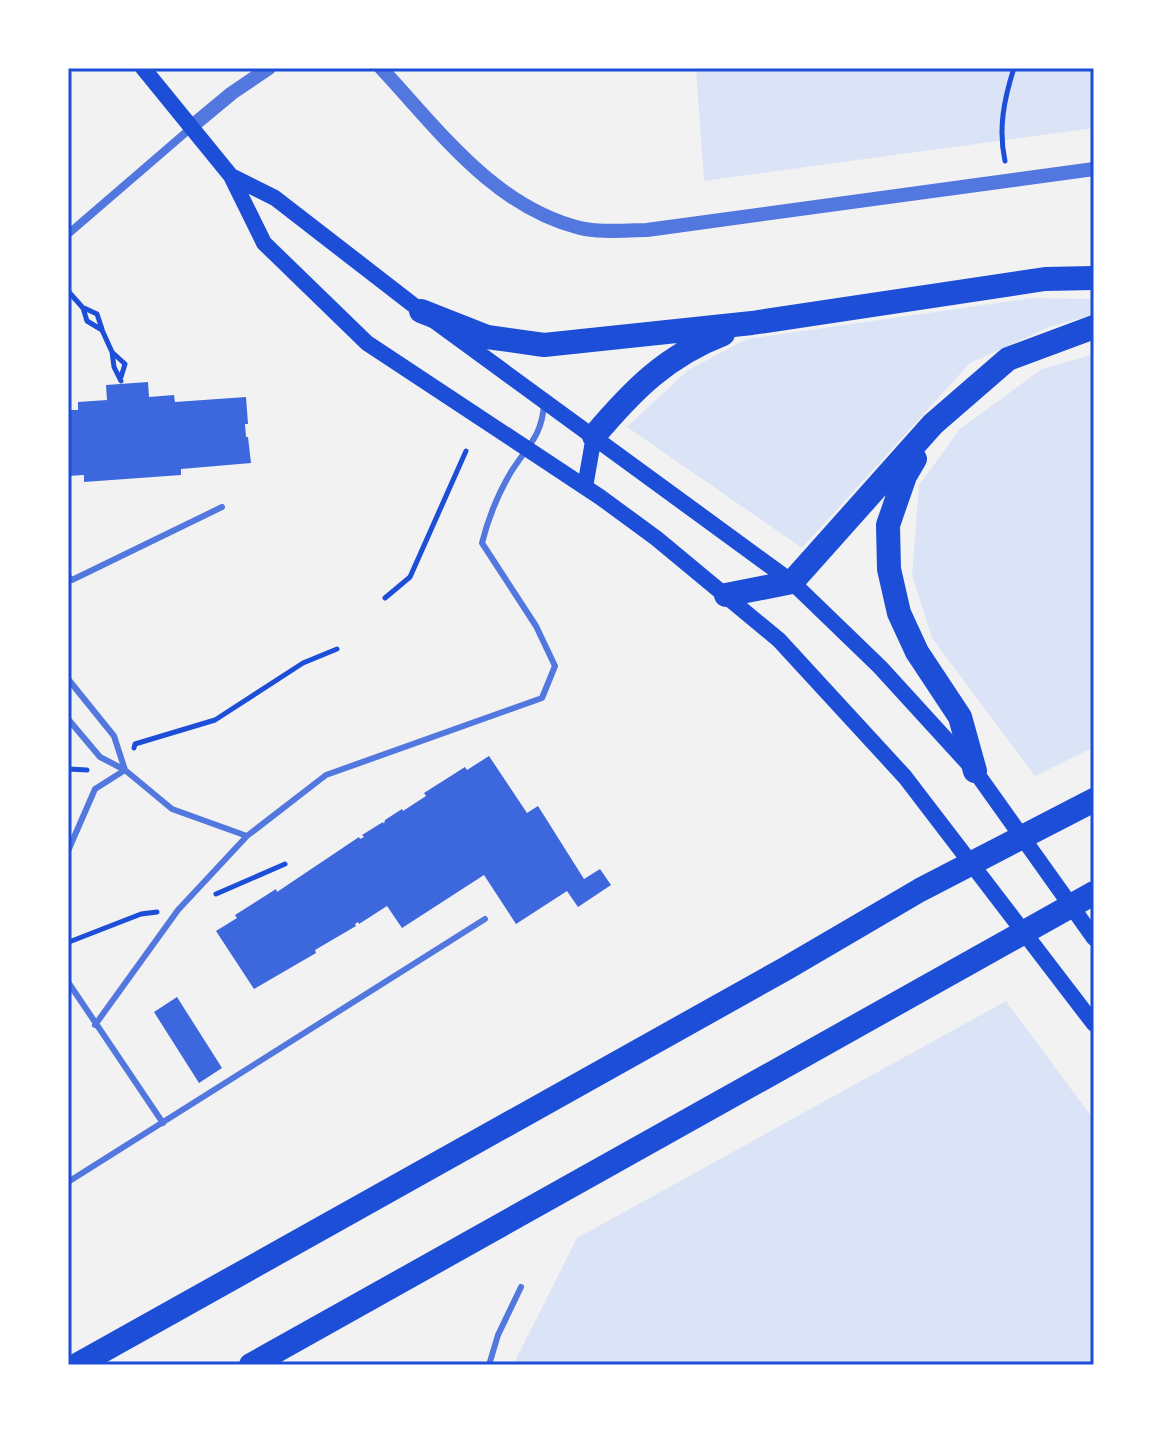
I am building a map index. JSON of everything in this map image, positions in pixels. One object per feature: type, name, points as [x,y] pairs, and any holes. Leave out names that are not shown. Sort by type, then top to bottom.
[{"type":"highway","points":[[421,311],[487,337],[544,345],[752,323],[1045,279],[1094,278]]},
{"type":"highway","points":[[594,436],[651,375],[693,346],[752,323]]},
{"type":"highway","points":[[726,595],[792,582],[933,424],[1008,359],[1094,327]]},
{"type":"highway","points":[[933,424],[905,476],[888,525],[889,569],[899,613],[917,652],[960,717],[975,771]]},
{"type":"highway","points":[[77,1365],[785,969],[920,890],[1094,800]]},
{"type":"highway","points":[[251,1365],[1094,893]]},
{"type":"main road","points":[[143,68],[231,176],[264,243],[367,343],[585,487],[656,538],[779,640],[905,777],[1094,1024]]},
{"type":"main road","points":[[231,176],[275,198],[421,311],[792,582],[880,667],[975,771],[1094,938]]},
{"type":"main road","points":[[585,487],[594,436]]},
{"type":"street","points":[[68,234],[232,93],[269,68]]},
{"type":"street","points":[[381,68],[482,176],[531,210],[581,228],[647,230],[1094,169]]},
{"type":"lane","points":[[95,1025],[178,910],[247,836],[326,775],[542,698],[555,666],[536,626],[482,543],[487,522],[511,473],[543,424],[544,402]]},
{"type":"lane","points":[[68,576],[72,580],[222,507]]},
{"type":"lane","points":[[68,679],[114,736],[127,771]]},
{"type":"lane","points":[[68,719],[100,757],[127,771],[172,809],[247,836]]},
{"type":"lane","points":[[68,851],[95,789],[127,771]]},
{"type":"lane","points":[[68,1182],[485,919]]},
{"type":"lane","points":[[68,982],[163,1123]]},
{"type":"lane","points":[[489,1365],[498,1335],[521,1287]]},
{"type":"path","points":[[1009,181],[1002,147],[1002,121],[1014,68]]},
{"type":"path","points":[[68,291],[83,308],[87,321],[102,330]]},
{"type":"path","points":[[83,308],[97,314],[121,380],[125,364],[112,352]]},
{"type":"path","points":[[385,598],[410,577],[466,451]]},
{"type":"path","points":[[127,771],[135,744],[215,720],[303,663],[337,649]]},
{"type":"shaded area","points":[[696,68],[1094,68],[1094,128],[704,181]]},
{"type":"shaded area","points":[[1032,298],[1094,299],[1094,315],[1052,326],[970,363],[802,548],[627,427],[688,370],[747,339]]},
{"type":"shaded area","points":[[1094,354],[1094,747],[1035,776],[932,638],[912,575],[919,485],[960,429],[1042,369]]},
{"type":"shaded area","points":[[1006,1001],[1094,1120],[1094,1365],[513,1365],[577,1238]]},
{"type":"building","points":[[148,382],[149,397],[174,395],[175,402],[246,397],[248,424],[245,424],[251,463],[181,469],[181,475],[84,482],[84,475],[68,476],[68,410],[78,410],[78,402],[107,400],[106,385]]},
{"type":"building","points":[[489,756],[527,813],[538,806],[584,879],[600,869],[611,885],[578,907],[567,891],[516,924],[484,875],[402,928],[387,906],[254,989],[216,931],[237,918],[235,915],[384,824],[385,820],[426,796],[424,793]]},
{"type":"building","points":[[177,997],[222,1068],[199,1083],[154,1012]]}]
